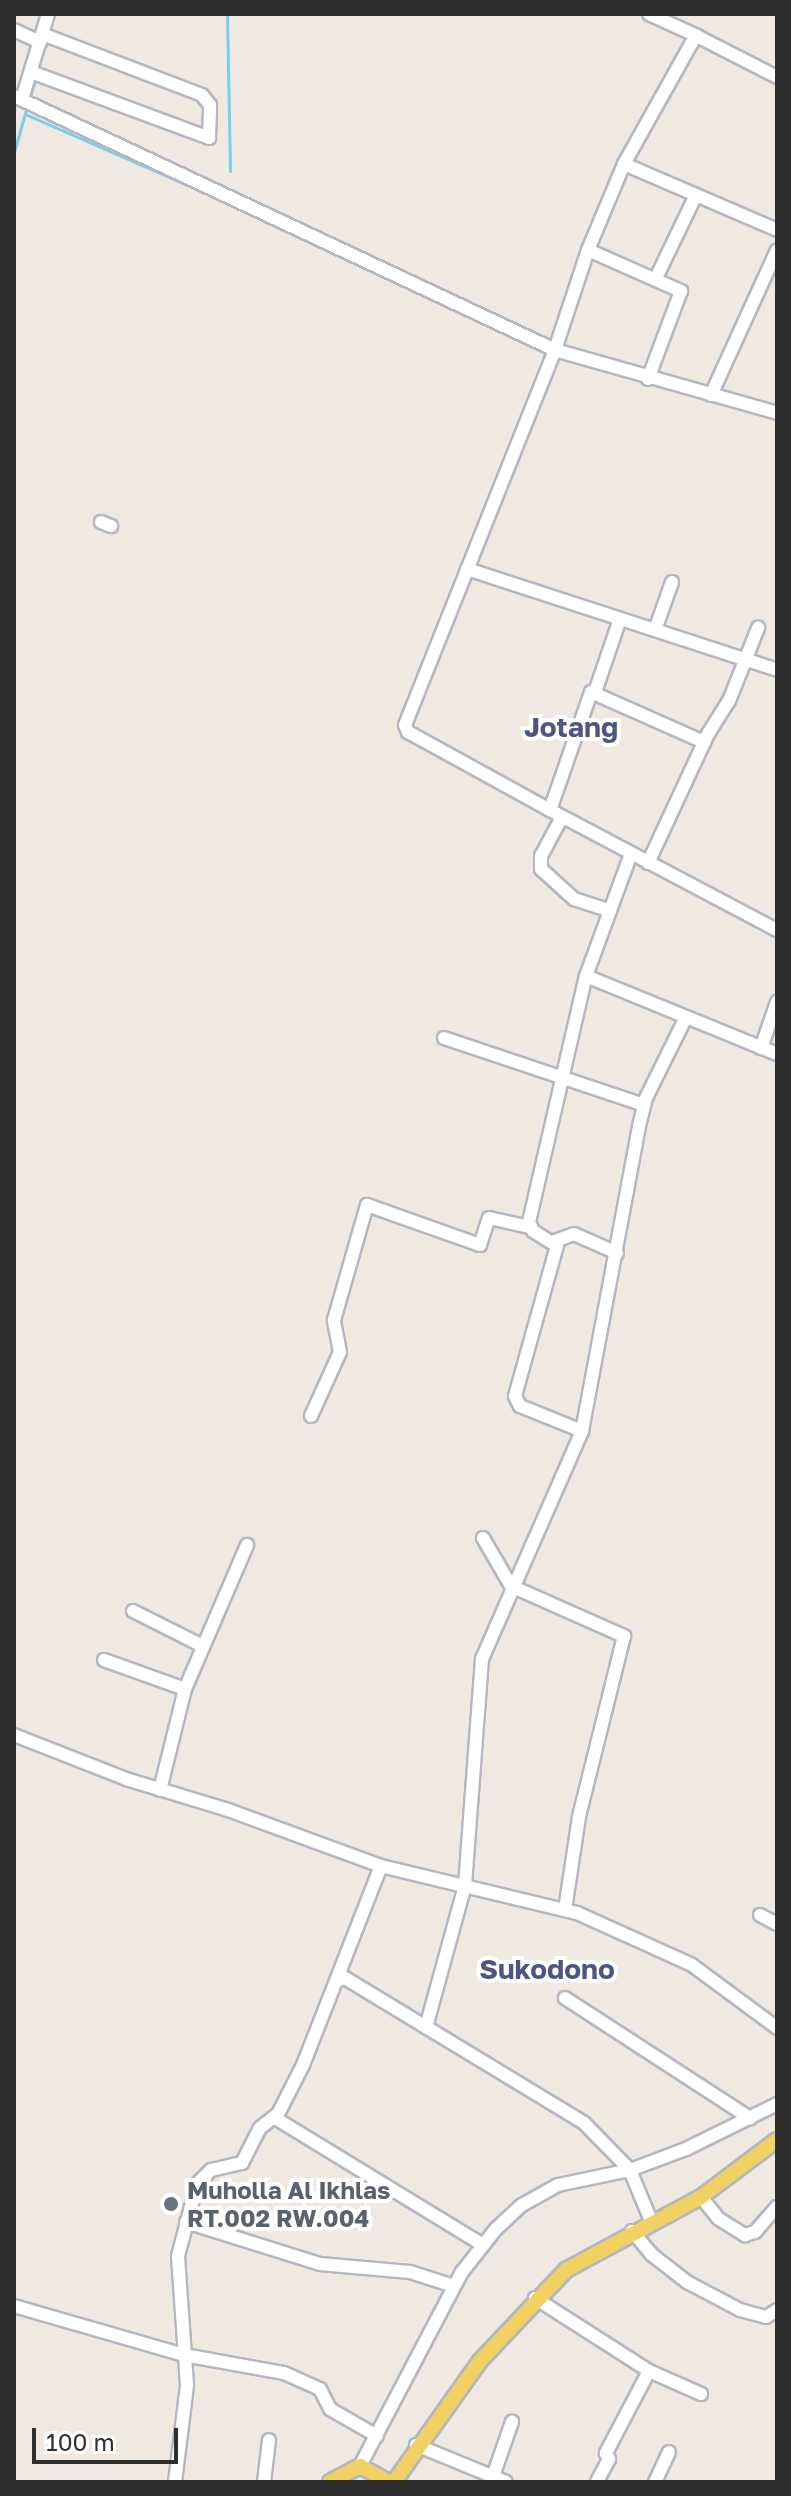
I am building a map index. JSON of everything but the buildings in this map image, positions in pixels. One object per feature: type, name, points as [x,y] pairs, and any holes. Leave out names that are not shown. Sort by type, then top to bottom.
[{"type":"main road","points":[[330,2482],[364,2468],[389,2481],[535,2298],[566,2270],[632,2231],[701,2197],[777,2140]]},
{"type":"street","points":[[48,14],[31,72],[18,98],[555,350],[648,379],[777,413]]},
{"type":"street","points":[[649,14],[777,77]]},
{"type":"street","points":[[14,30],[202,95],[210,105],[209,138],[31,72]]},
{"type":"street","points":[[697,36],[624,164],[588,250],[555,350],[405,729],[556,814],[777,930]]},
{"type":"street","points":[[624,164],[777,230]]},
{"type":"street","points":[[656,278],[696,195]]},
{"type":"street","points":[[588,250],[656,278],[682,295],[648,379]]},
{"type":"street","points":[[711,395],[777,250]]},
{"type":"street","points":[[467,569],[777,670]]},
{"type":"street","points":[[655,630],[672,582]]},
{"type":"street","points":[[610,911],[574,899],[541,869],[541,856],[556,814],[586,702],[595,692],[620,619]]},
{"type":"street","points":[[648,863],[758,628]]},
{"type":"street","points":[[595,692],[704,742]]},
{"type":"street","points":[[530,1227],[560,1075],[586,976],[631,854]]},
{"type":"street","points":[[586,976],[777,1054]]},
{"type":"street","points":[[761,1048],[777,1002]]},
{"type":"street","points":[[426,2027],[465,1885],[479,1679],[489,1635],[511,1586],[540,1537],[582,1431],[644,1105],[685,1019]]},
{"type":"street","points":[[444,1038],[644,1105]]},
{"type":"street","points":[[311,1416],[340,1352],[334,1320],[367,1205],[480,1245],[489,1218],[530,1227],[555,1241],[574,1234],[617,1253]]},
{"type":"street","points":[[555,1241],[516,1402],[582,1431]]},
{"type":"street","points":[[483,1538],[511,1586],[624,1636],[579,1817],[565,1910]]},
{"type":"street","points":[[160,1790],[185,1689],[201,1645],[247,1545]]},
{"type":"street","points":[[133,1611],[201,1645]]},
{"type":"street","points":[[104,1660],[185,1689]]},
{"type":"street","points":[[14,1735],[160,1790],[381,1866],[565,1910],[692,1965],[777,2028]]},
{"type":"street","points":[[175,2482],[186,2396],[178,2277],[186,2222],[197,2184],[211,2170],[242,2163],[260,2128],[275,2118],[338,1980],[381,1866]]},
{"type":"street","points":[[760,1915],[777,1924]]},
{"type":"street","points":[[338,1980],[345,1978],[584,2123],[633,2178],[651,2221]]},
{"type":"street","points":[[565,1998],[750,2118]]},
{"type":"street","points":[[364,2468],[377,2436],[454,2286],[483,2245],[537,2194],[573,2180],[633,2178],[777,2104]]},
{"type":"street","points":[[275,2118],[483,2245]]},
{"type":"street","points":[[701,2197],[719,2219],[745,2235],[755,2232],[777,2207]]},
{"type":"street","points":[[186,2222],[320,2264],[410,2272],[454,2286]]},
{"type":"street","points":[[632,2231],[651,2254],[687,2282],[740,2310],[766,2317],[777,2310]]},
{"type":"street","points":[[535,2298],[649,2371],[701,2394]]},
{"type":"street","points":[[14,2306],[184,2355],[296,2378],[320,2389],[330,2409],[377,2436]]},
{"type":"street","points":[[597,2482],[609,2459],[606,2453],[649,2371]]},
{"type":"street","points":[[416,2445],[496,2480],[512,2422]]},
{"type":"street","points":[[264,2482],[269,2440]]},
{"type":"street","points":[[655,2482],[669,2452]]},
{"type":"waterway","points":[[227,14],[230,171]]},
{"type":"waterway","points":[[37,72],[46,41]]},
{"type":"waterway","points":[[29,99],[35,79]]},
{"type":"waterway","points":[[14,152],[27,106]]},
{"type":"waterway","points":[[25,114],[208,194]]},
{"type":"place","name":"Muholla Al Ikhlas RT.002 RW.004","points":[[171,2204]]},
{"type":"district","name":"Jotang","points":[[571,727]]},
{"type":"district","name":"Sukodono","points":[[547,1969]]}]
